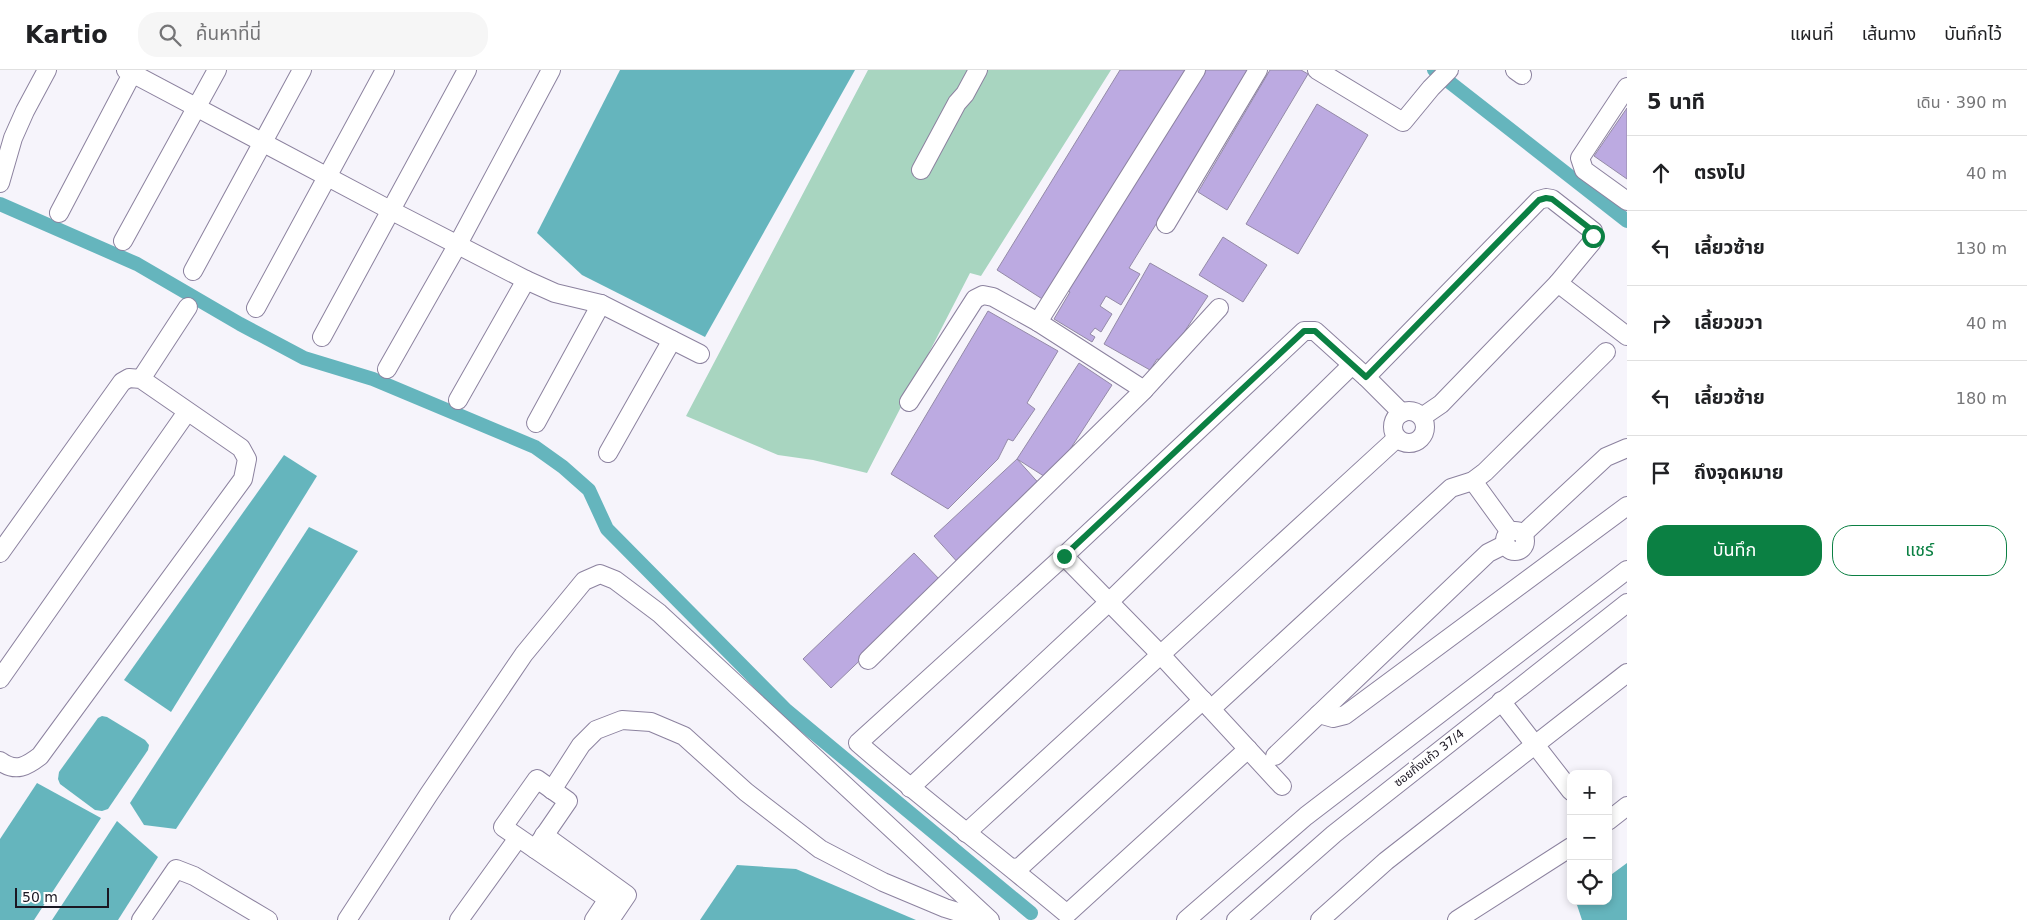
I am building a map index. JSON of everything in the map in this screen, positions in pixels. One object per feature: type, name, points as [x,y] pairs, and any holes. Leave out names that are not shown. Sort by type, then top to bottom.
[{"type":"street","points":[[0,183],[13,138],[47,70]]},
{"type":"street","points":[[124,241],[217,70]]},
{"type":"street","points":[[193,271],[302,70]]},
{"type":"street","points":[[256,308],[384,70]]},
{"type":"street","points":[[322,338],[467,70]]},
{"type":"street","points":[[387,369],[458,244],[550,70]]},
{"type":"street","points":[[921,170],[957,103],[965,94],[978,70]]},
{"type":"street","points":[[1038,322],[1196,70]]},
{"type":"street","points":[[1166,224],[1258,70]]},
{"type":"street","points":[[1317,70],[1403,122],[1431,88],[1449,70]]},
{"type":"street","points":[[59,213],[130,71],[392,211],[526,280],[555,293],[601,304],[700,354]]},
{"type":"street","points":[[1627,87],[1580,158],[1584,170],[1627,201]]},
{"type":"street","points":[[1366,377],[1539,200],[1552,199],[1592,230],[1592,242],[1558,283],[1441,404],[1422,418]]},
{"type":"street","points":[[458,400],[526,280]]},
{"type":"street","points":[[1558,283],[1625,328]]},
{"type":"street","points":[[910,402],[975,299],[983,295],[993,297],[1038,322],[1144,390]]},
{"type":"street","points":[[536,423],[601,304]]},
{"type":"street","points":[[141,379],[188,307]]},
{"type":"street","points":[[868,660],[1144,390],[1218,308]]},
{"type":"street","points":[[1248,750],[1067,914],[910,788],[858,743],[1064,556],[1304,331],[1315,331],[1366,377],[1402,413]]},
{"type":"street","points":[[608,453],[672,340]]},
{"type":"street","points":[[1012,868],[1020,868],[1451,488],[1473,481],[1485,472],[1606,352]]},
{"type":"street","points":[[910,788],[1109,602],[1352,365]]},
{"type":"street","points":[[0,553],[122,382],[129,378],[141,379],[240,448],[247,459],[243,479],[40,756],[28,766],[14,767],[0,761]]},
{"type":"street","points":[[0,679],[187,412]]},
{"type":"street","points":[[1412,412],[1422,418],[1424,434],[1417,442],[1406,443],[1396,438],[1393,427],[1394,422],[1402,413],[1412,412]]},
{"type":"street","points":[[966,833],[1396,438]]},
{"type":"street","points":[[1275,756],[1488,553],[1513,537],[1606,457],[1627,448]]},
{"type":"street","points":[[1473,481],[1513,537]]},
{"type":"street","points":[[1319,714],[1333,718],[1345,715],[1627,506]]},
{"type":"street","points":[[1064,556],[1161,655],[1282,786]]},
{"type":"street","points":[[1186,920],[1306,816],[1627,570]]},
{"type":"street","points":[[347,920],[428,794],[524,654],[584,581],[600,574],[615,580],[659,613],[990,920]]},
{"type":"street","name":"ซอยกิ่งแก้ว 37/4","points":[[1236,920],[1334,834],[1627,603]]},
{"type":"street","points":[[1320,920],[1386,861],[1627,673]]},
{"type":"street","points":[[1501,701],[1567,787]]},
{"type":"street","points":[[552,790],[582,745],[596,730],[622,720],[651,722],[684,736],[746,792],[820,849],[892,886],[945,908],[984,920]]},
{"type":"street","points":[[539,842],[568,801],[536,779],[503,827],[518,838],[539,842],[627,895],[605,915]]},
{"type":"street","points":[[1612,818],[1627,806]]},
{"type":"street","points":[[459,920],[518,838]]},
{"type":"street","points":[[1458,920],[1567,850]]},
{"type":"street","points":[[141,920],[176,869],[194,876],[268,920]]},
{"type":"green space","points":[[868,70],[1111,70],[981,276],[970,273],[867,473],[813,460],[778,455],[686,416]]},
{"type":"water","points":[[620,70],[855,70],[705,337],[582,275],[537,233]]},
{"type":"water","points":[[284,455],[317,476],[171,712],[124,680]]},
{"type":"water","points":[[309,527],[358,551],[176,829],[144,825],[130,803]]},
{"type":"water","points":[[102,716],[107,717],[145,740],[149,745],[148,750],[108,809],[102,811],[95,810],[60,784],[58,779],[59,772],[98,718]]},
{"type":"water","points":[[37,783],[101,818],[34,920],[0,920],[0,839]]},
{"type":"water","points":[[117,821],[158,857],[118,920],[52,920]]},
{"type":"water","points":[[1627,863],[1627,920],[1582,920],[1577,905],[1612,905],[1612,874]]},
{"type":"water","points":[[737,865],[796,869],[916,920],[700,920]]},
{"type":"building","points":[[1120,70],[1257,70],[1169,209],[1166,208],[1129,268],[1140,274],[1121,305],[1106,296],[1100,306],[1112,314],[1101,332],[1095,328],[1090,334],[1095,337],[1092,342],[1054,319],[1070,292],[1058,284],[1047,302],[997,270]]},
{"type":"building","points":[[1270,70],[1301,70],[1308,74],[1227,210],[1198,192]]},
{"type":"building","points":[[1317,104],[1368,135],[1298,254],[1246,224]]},
{"type":"building","points":[[1627,108],[1627,179],[1594,156]]},
{"type":"building","points":[[1223,237],[1267,265],[1243,302],[1199,275]]},
{"type":"building","points":[[1150,263],[1208,296],[1165,361],[1157,359],[1150,370],[1104,344]]},
{"type":"building","points":[[988,311],[1058,351],[1027,403],[1035,409],[1013,441],[1008,439],[998,459],[948,509],[891,474]]},
{"type":"building","points":[[1079,363],[1112,385],[1050,480],[1017,459]]},
{"type":"building","points":[[1017,459],[1043,488],[960,565],[934,536]]},
{"type":"building","points":[[914,553],[942,582],[831,688],[803,659]]},
{"type":"waterway","points":[[1434,70],[1627,221]]},
{"type":"waterway","points":[[0,204],[137,264],[240,324],[304,358],[373,379],[535,447],[563,467],[589,490],[607,529],[786,710],[1031,913]]},
{"type":"route","points":[[1064,556],[1304,331],[1315,331],[1366,377],[1539,200],[1552,199],[1592,230],[1593,236]]}]
